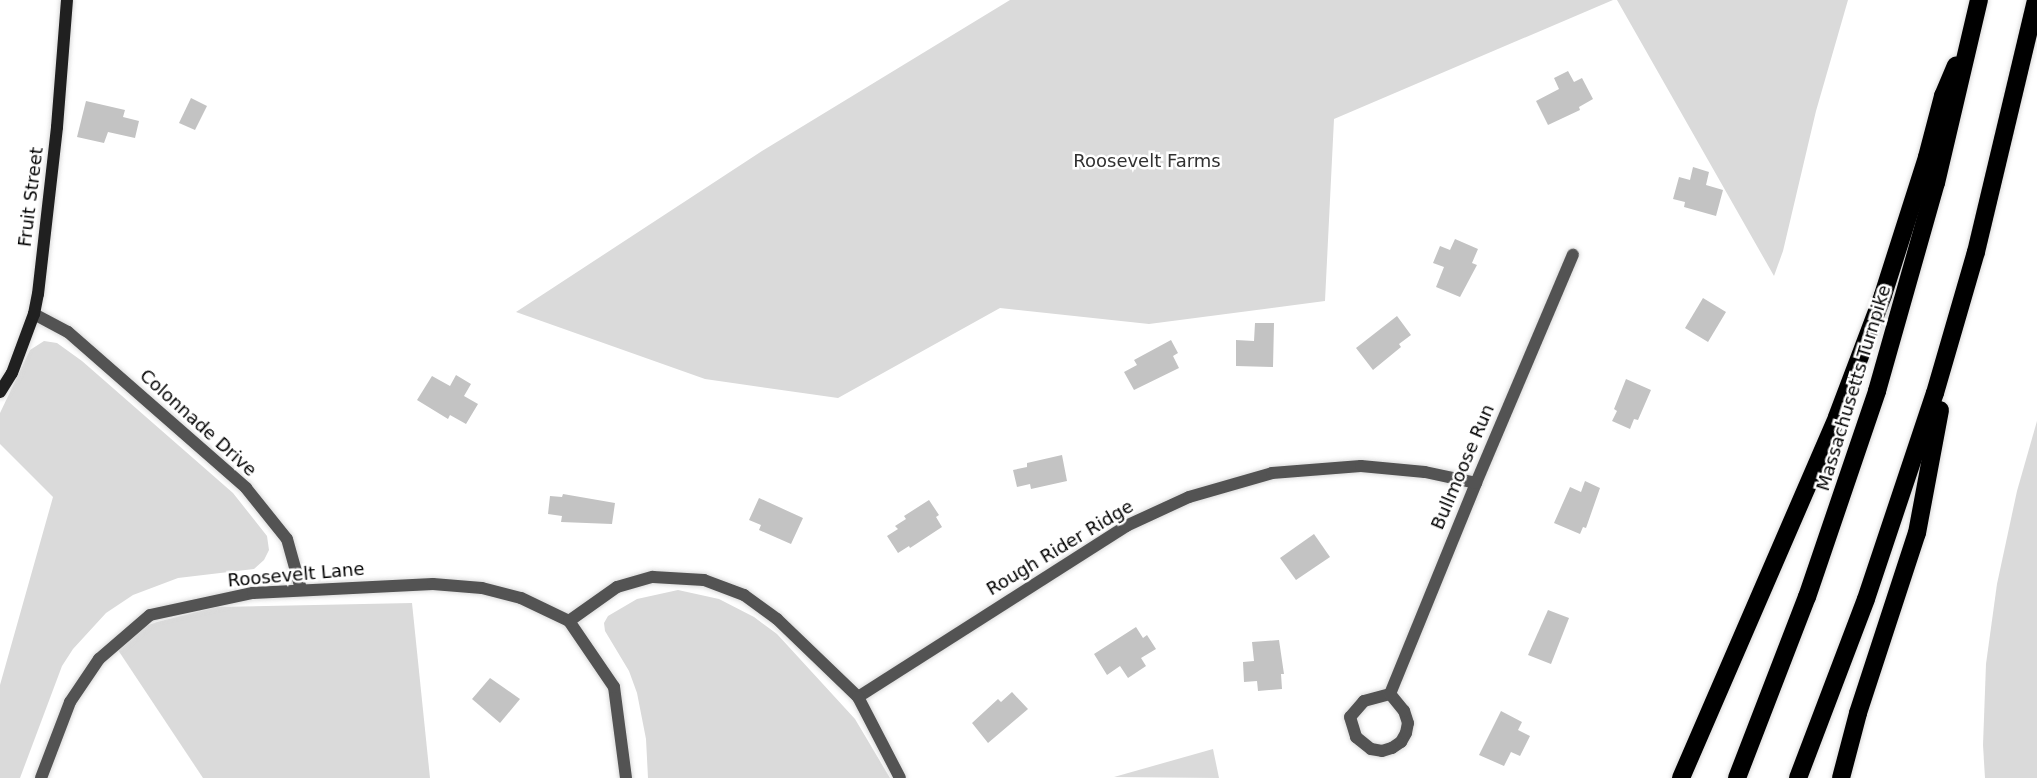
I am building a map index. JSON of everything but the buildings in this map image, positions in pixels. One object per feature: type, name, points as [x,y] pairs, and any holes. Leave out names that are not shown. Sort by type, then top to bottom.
[{"type":"highway","name":"Massachusetts Turnpike","points":[[1737,778],[1807,597],[1877,391],[1933,195],[1978,0]]},
{"type":"highway","points":[[1798,778],[1842,667],[1890,531],[1956,322],[1997,170],[2036,0]]},
{"type":"highway","points":[[1681,778],[1837,417],[1883,295],[1927,158],[1943,96],[1973,26]]},
{"type":"highway","points":[[1841,778],[1858,713],[1917,533],[1956,322]]},
{"type":"street","name":"Fruit Street","points":[[0,392],[12,373],[33,314],[57,127],[68,0]]},
{"type":"street","name":"Bullmoose Run","points":[[1390,694],[1476,483],[1573,255]]},
{"type":"street","name":"Colonnade Drive","points":[[33,314],[68,332],[246,488],[287,539],[301,589]]},
{"type":"street","name":"Rough Rider Ridge","points":[[858,698],[1126,525],[1189,497],[1272,473],[1361,466],[1425,472],[1476,483]]},
{"type":"street","points":[[626,778],[614,687],[569,621],[617,587],[653,577],[705,580],[744,595],[777,619],[858,698],[900,778]]},
{"type":"street","name":"Roosevelt Lane","points":[[41,778],[69,702],[99,659],[150,615],[254,593],[433,584],[482,588],[521,598],[569,621]]},
{"type":"street","points":[[1390,694],[1404,711],[1408,723],[1406,733],[1401,742],[1392,748],[1382,751],[1371,749],[1356,737],[1350,717],[1364,701],[1390,694]]},
{"type":"green space","name":"Roosevelt Farms","points":[[1010,0],[1613,0],[1334,119],[1325,301],[1149,324],[1000,308],[838,398],[705,379],[516,312],[762,151]]},
{"type":"green space","points":[[1617,0],[1848,0],[1816,111],[1783,251],[1774,276]]},
{"type":"green space","points":[[44,341],[57,343],[82,361],[233,493],[267,536],[269,550],[264,560],[254,569],[178,578],[133,595],[106,613],[73,649],[62,666],[20,778],[0,778],[0,685],[53,497],[0,444],[0,413],[30,350]]},
{"type":"green space","points":[[2037,421],[2037,778],[1985,778],[1983,745],[1986,664],[1997,584],[2017,491]]},
{"type":"green space","points":[[678,590],[719,599],[754,617],[777,634],[855,719],[890,778],[648,778],[646,739],[637,693],[629,671],[605,631],[604,623],[608,616],[637,599]]},
{"type":"green space","points":[[412,603],[430,778],[203,778],[116,647],[143,627],[217,607]]},
{"type":"green space","points":[[1213,749],[1219,778],[1114,777]]}]
